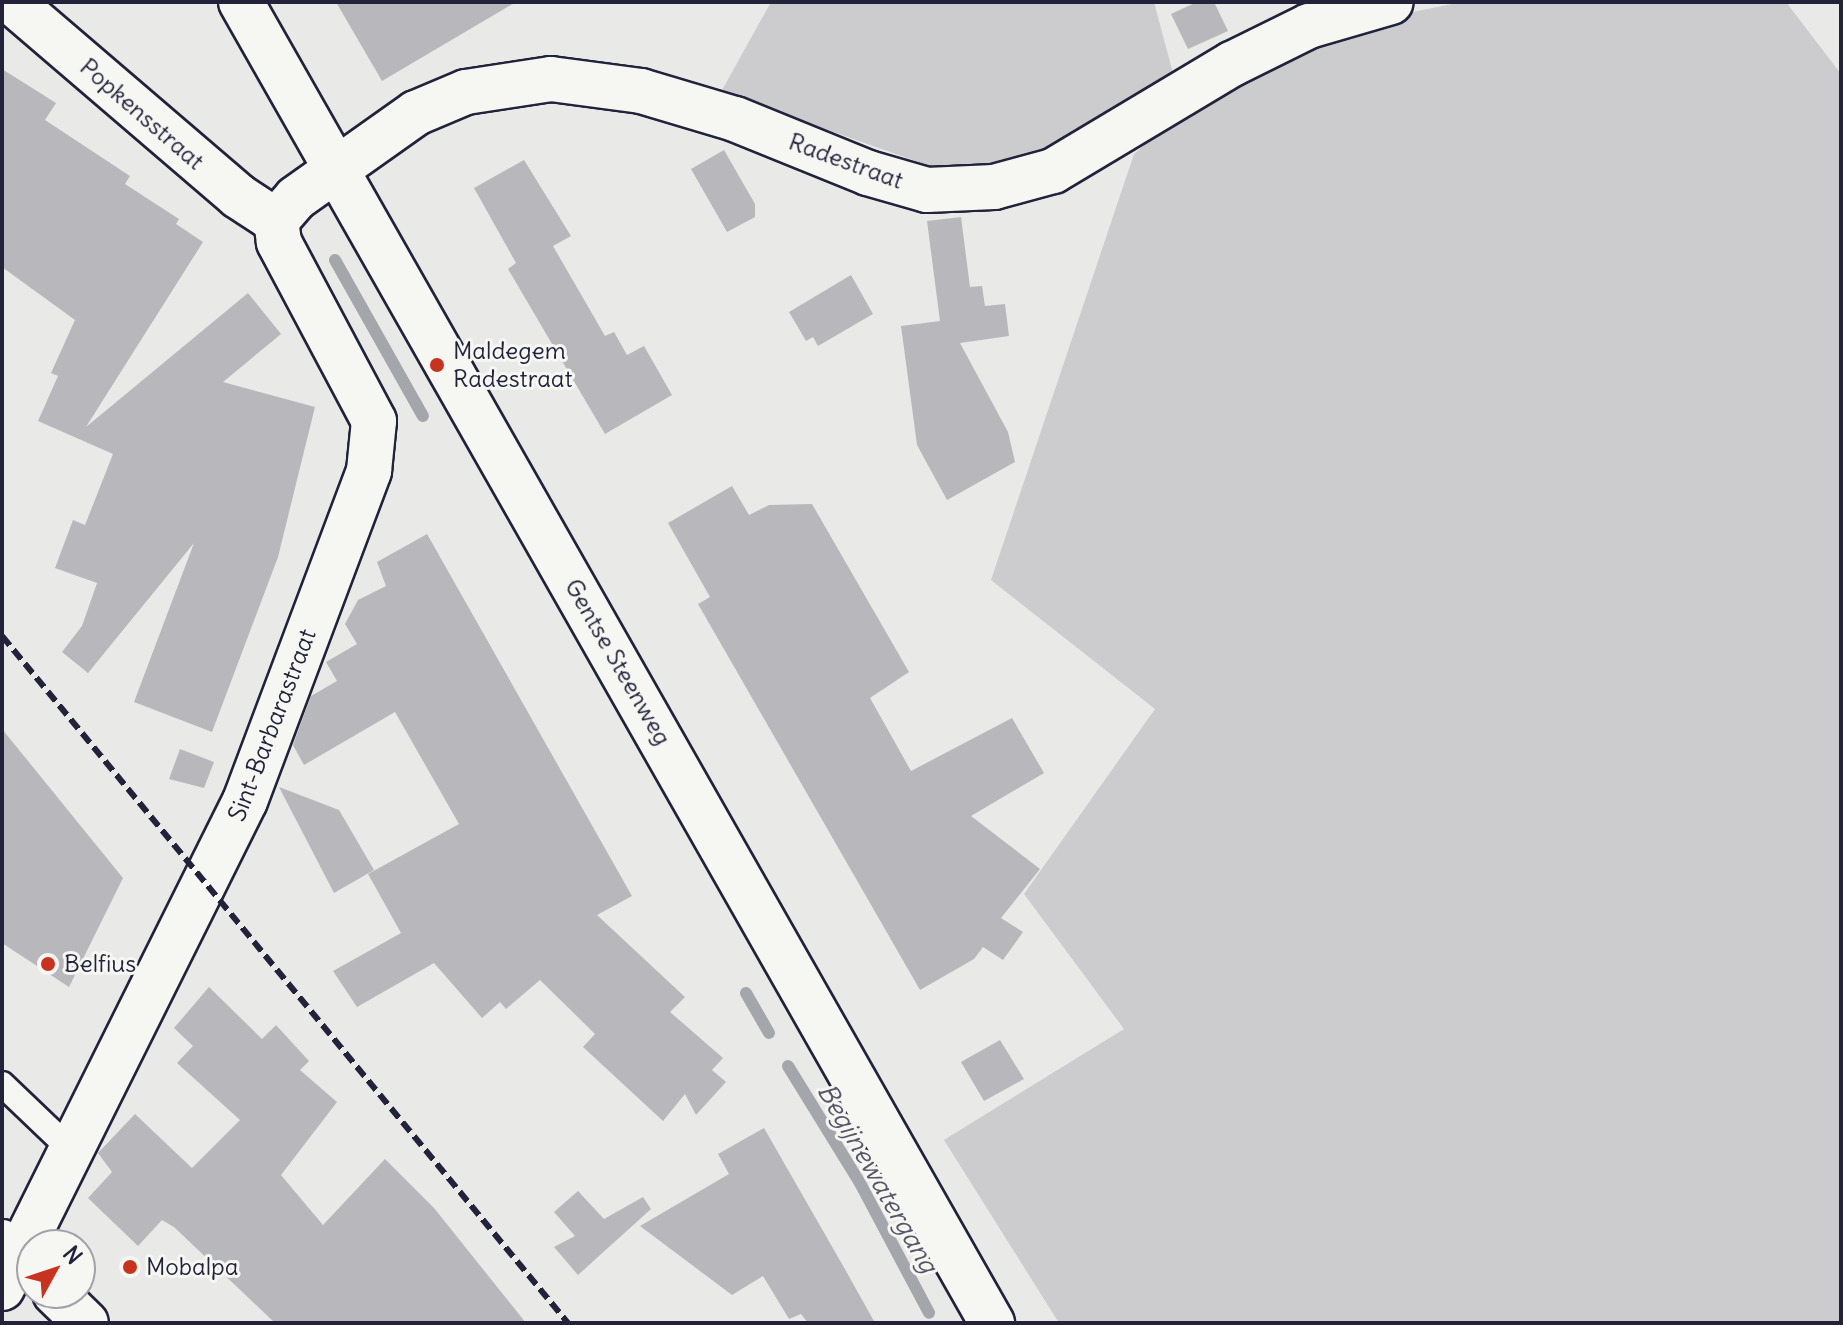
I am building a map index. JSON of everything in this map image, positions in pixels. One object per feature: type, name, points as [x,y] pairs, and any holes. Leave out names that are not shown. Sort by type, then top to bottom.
[{"type":"street","name":"Popkensstraat","points":[[12,2],[238,196],[276,221]]},
{"type":"street","name":"Gentse Steenweg","points":[[241,2],[992,1323]]},
{"type":"street","name":"Radestraat","points":[[335,169],[416,113],[466,92],[551,79],[641,91],[695,107],[868,173],[927,190],[994,187],[1053,171],[1232,64],[1309,26],[1391,2]]},
{"type":"street","points":[[276,221],[335,169]]},
{"type":"street","name":"Sint-Barbarastraat","points":[[14,1264],[245,801],[369,471],[374,421],[279,242],[276,221]]},
{"type":"street","points":[[72,1309],[86,1323]]},
{"type":"lane","points":[[2,1084],[72,1151]]},
{"type":"shaded area","points":[[771,2],[1154,2],[1174,77],[1055,153],[991,168],[935,168],[721,92]]},
{"type":"shaded area","points":[[1462,2],[1786,2],[1841,74],[1841,1323],[1059,1323],[944,1140],[1124,1029],[1024,894],[1155,709],[991,580],[1134,154],[1190,105],[1348,25]]},
{"type":"building","points":[[336,2],[516,2],[382,81]]},
{"type":"building","points":[[1197,2],[1214,2],[1228,31],[1188,49],[1171,14]]},
{"type":"building","points":[[2,69],[56,103],[45,120],[130,176],[125,184],[179,219],[176,224],[203,242],[86,427],[248,293],[281,334],[223,382],[315,407],[278,557],[212,732],[134,702],[194,543],[88,673],[62,652],[82,626],[97,583],[55,568],[73,520],[85,525],[113,454],[38,421],[58,376],[51,373],[75,320],[2,267]]},
{"type":"building","points":[[724,150],[755,204],[755,217],[727,232],[691,169]]},
{"type":"building","points":[[524,160],[571,236],[553,246],[605,336],[614,332],[627,355],[644,346],[672,395],[605,434],[508,269],[516,263],[474,188]]},
{"type":"building","points":[[961,217],[970,287],[982,286],[985,306],[1005,304],[1009,336],[960,343],[1008,432],[1015,462],[947,500],[917,445],[901,326],[940,321],[927,221]]},
{"type":"building","points":[[851,275],[873,314],[818,346],[813,337],[806,341],[789,312]]},
{"type":"building","points":[[732,486],[749,515],[769,505],[812,504],[909,672],[870,698],[911,771],[1012,718],[1044,773],[971,816],[1040,869],[1001,918],[1023,932],[1003,960],[983,947],[974,959],[920,990],[698,604],[710,597],[668,523]]},
{"type":"building","points":[[427,534],[632,896],[597,915],[685,997],[670,1012],[723,1058],[712,1070],[726,1082],[696,1115],[685,1094],[663,1121],[583,1047],[595,1034],[540,980],[506,1009],[500,1002],[482,1018],[434,963],[357,1007],[333,971],[401,933],[368,874],[459,824],[395,712],[304,765],[293,745],[311,696],[337,681],[326,662],[357,644],[345,624],[358,600],[386,586],[377,562]]},
{"type":"building","points":[[2,729],[123,878],[69,987],[2,943]]},
{"type":"building","points":[[180,749],[214,762],[204,788],[169,779]]},
{"type":"building","points":[[279,787],[339,810],[374,870],[334,893]]},
{"type":"building","points":[[209,987],[262,1039],[276,1025],[309,1061],[300,1070],[337,1102],[281,1175],[323,1225],[385,1159],[434,1208],[526,1323],[275,1323],[174,1227],[162,1220],[138,1246],[88,1198],[112,1172],[98,1153],[135,1114],[192,1168],[240,1120],[177,1063],[193,1046],[174,1028]]},
{"type":"building","points":[[1000,1040],[1024,1079],[984,1101],[961,1062]]},
{"type":"building","points":[[764,1128],[875,1323],[808,1323],[801,1314],[789,1319],[763,1276],[732,1295],[640,1226],[729,1174],[718,1154]]},
{"type":"building","points":[[578,1191],[604,1219],[643,1197],[651,1209],[578,1275],[554,1247],[575,1236],[554,1212]]},
{"type":"waterway","name":"Begijnewatergang","points":[[335,260],[423,416]]},
{"type":"waterway","name":"Begijnewatergang","points":[[746,993],[769,1033]]},
{"type":"waterway","name":"Begijnewatergang","points":[[788,1066],[860,1183],[929,1313]]},
{"type":"railway","points":[[2,636],[568,1323]]},
{"type":"place","name":"Maldegem Radestraat","points":[[437,365]]},
{"type":"place","name":"Belfius","points":[[48,964]]},
{"type":"place","name":"Mobalpa","points":[[130,1267]]}]
